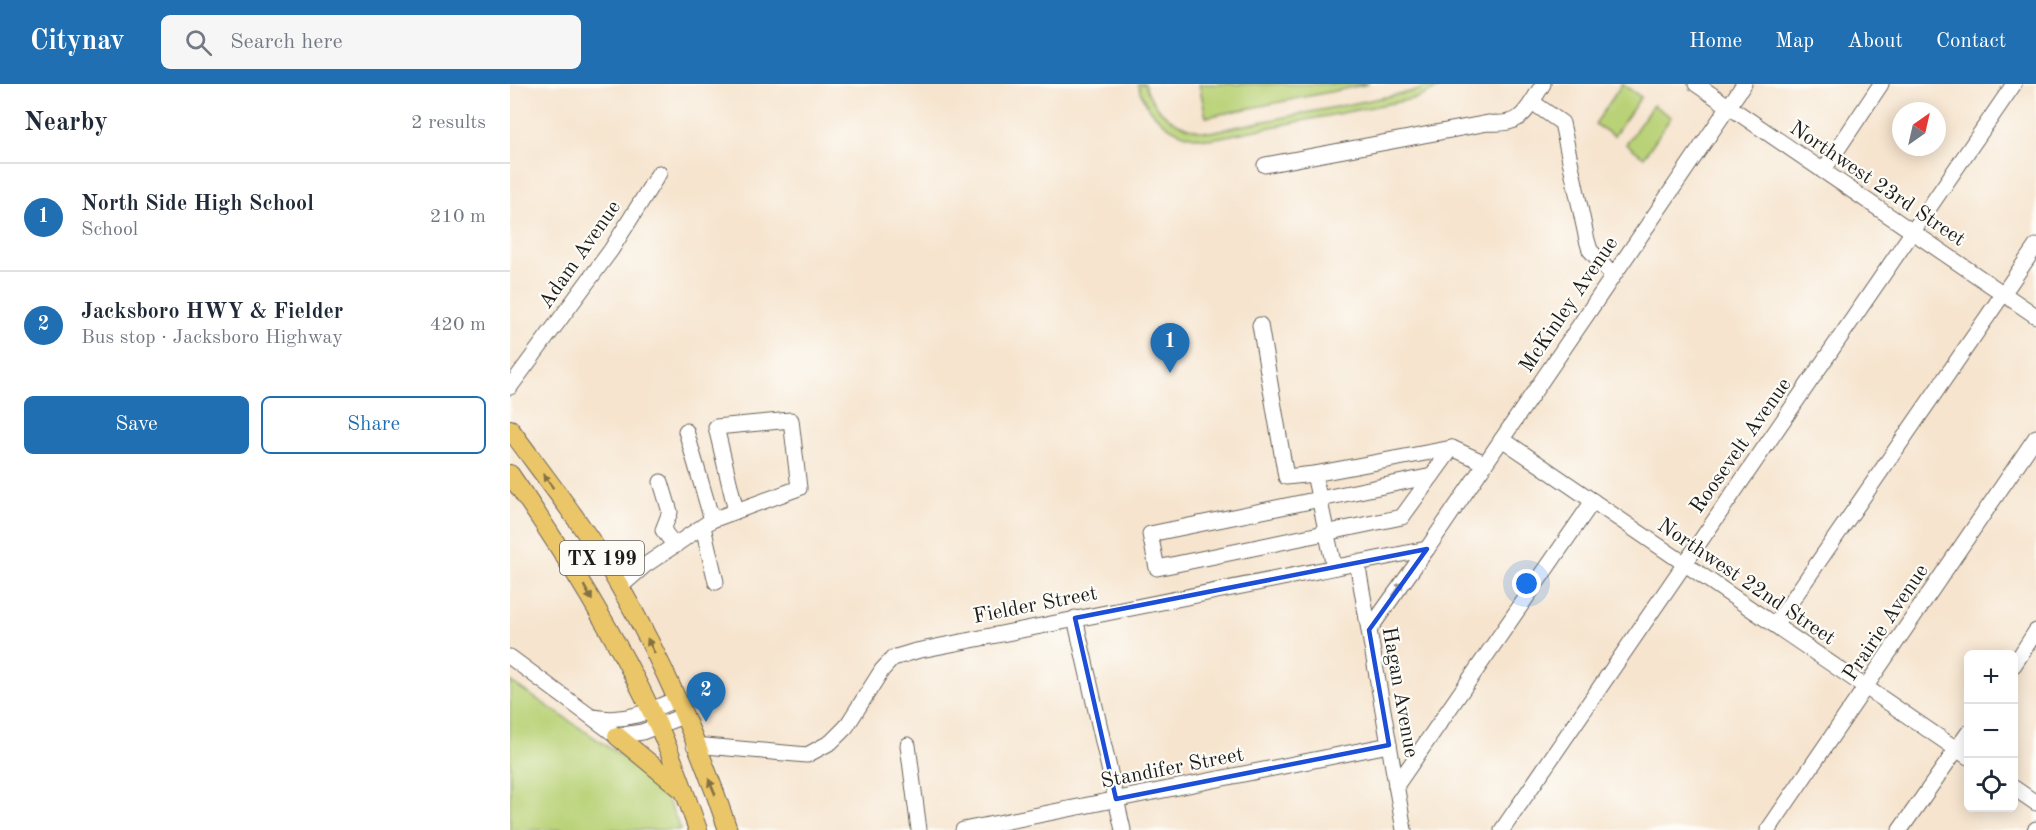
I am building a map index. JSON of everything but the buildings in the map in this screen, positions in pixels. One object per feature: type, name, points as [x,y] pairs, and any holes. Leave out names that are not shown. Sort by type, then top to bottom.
[{"type":"main road","name":"TX 199","points":[[510,429],[586,532],[620,587],[679,707],[728,830]]},
{"type":"main road","name":"TX 199","points":[[510,474],[574,567],[655,718],[698,830]]},
{"type":"main road","points":[[617,736],[669,777],[685,794]]},
{"type":"street","points":[[1264,165],[1488,123],[1513,122],[1521,119],[1543,84]]},
{"type":"street","name":"Northwest 23rd Street","points":[[1696,84],[2036,316]]},
{"type":"street","name":"McKinley Avenue","points":[[1369,630],[1427,549],[1744,84]]},
{"type":"street","points":[[1823,171],[1881,84]]},
{"type":"street","name":"Roosevelt Avenue","points":[[1502,830],[2014,84]]},
{"type":"street","points":[[1532,102],[1562,123],[1590,250],[1612,276]]},
{"type":"street","name":"Adam Avenue","points":[[510,387],[611,249],[658,173]]},
{"type":"street","points":[[1775,625],[2036,246]]},
{"type":"street","points":[[1260,325],[1286,477],[1314,474],[1452,448],[1485,463]]},
{"type":"street","points":[[620,587],[707,524],[799,488],[791,420],[716,427],[736,511]]},
{"type":"street","points":[[686,431],[707,524],[716,582]]},
{"type":"street","name":"Prairie Avenue","points":[[1768,830],[2036,437]]},
{"type":"street","name":"Northwest 22nd Street","points":[[1502,439],[1963,753]]},
{"type":"street","points":[[1432,476],[1150,534],[1157,568],[1402,517],[1432,476],[1452,448]]},
{"type":"street","points":[[1314,474],[1334,567]]},
{"type":"street","points":[[661,482],[670,512],[663,530],[675,546]]},
{"type":"street","points":[[1396,786],[1593,501]]},
{"type":"street","name":"Fielder Street","points":[[694,745],[807,755],[831,742],[846,727],[882,670],[893,658],[942,644],[1427,549]]},
{"type":"street","name":"Hagan Avenue","points":[[1357,562],[1404,830]]},
{"type":"street","points":[[1075,618],[1123,830]]},
{"type":"street","points":[[2018,658],[2036,631]]},
{"type":"street","points":[[510,657],[617,736],[642,732],[655,718]]},
{"type":"street","points":[[591,716],[611,720],[655,718],[679,707]]},
{"type":"street","points":[[908,745],[919,830]]},
{"type":"street","name":"Standifer Street","points":[[963,830],[1389,745]]},
{"type":"street","points":[[1900,830],[1963,753]]},
{"type":"street","points":[[2018,791],[2036,803]]},
{"type":"highlighted area","points":[[1427,549],[1369,630],[1389,745],[1116,799],[1075,618]]},
{"type":"green space","points":[[1138,84],[1145,84],[1155,104],[1179,124],[1210,132],[1415,91],[1434,84],[1447,84],[1417,98],[1211,139],[1186,135],[1165,124],[1148,107]]},
{"type":"green space","points":[[1199,84],[1369,84],[1206,117]]},
{"type":"green space","points":[[1622,84],[1641,97],[1614,136],[1595,124]]},
{"type":"green space","points":[[1653,105],[1671,117],[1644,157],[1626,144]]},
{"type":"green space","points":[[510,681],[659,781],[681,830],[510,830]]},
{"type":"place","name":"North Side High School","points":[[1170,373]]},
{"type":"place","name":"Jacksboro HWY & Fielder","points":[[706,722]]}]
